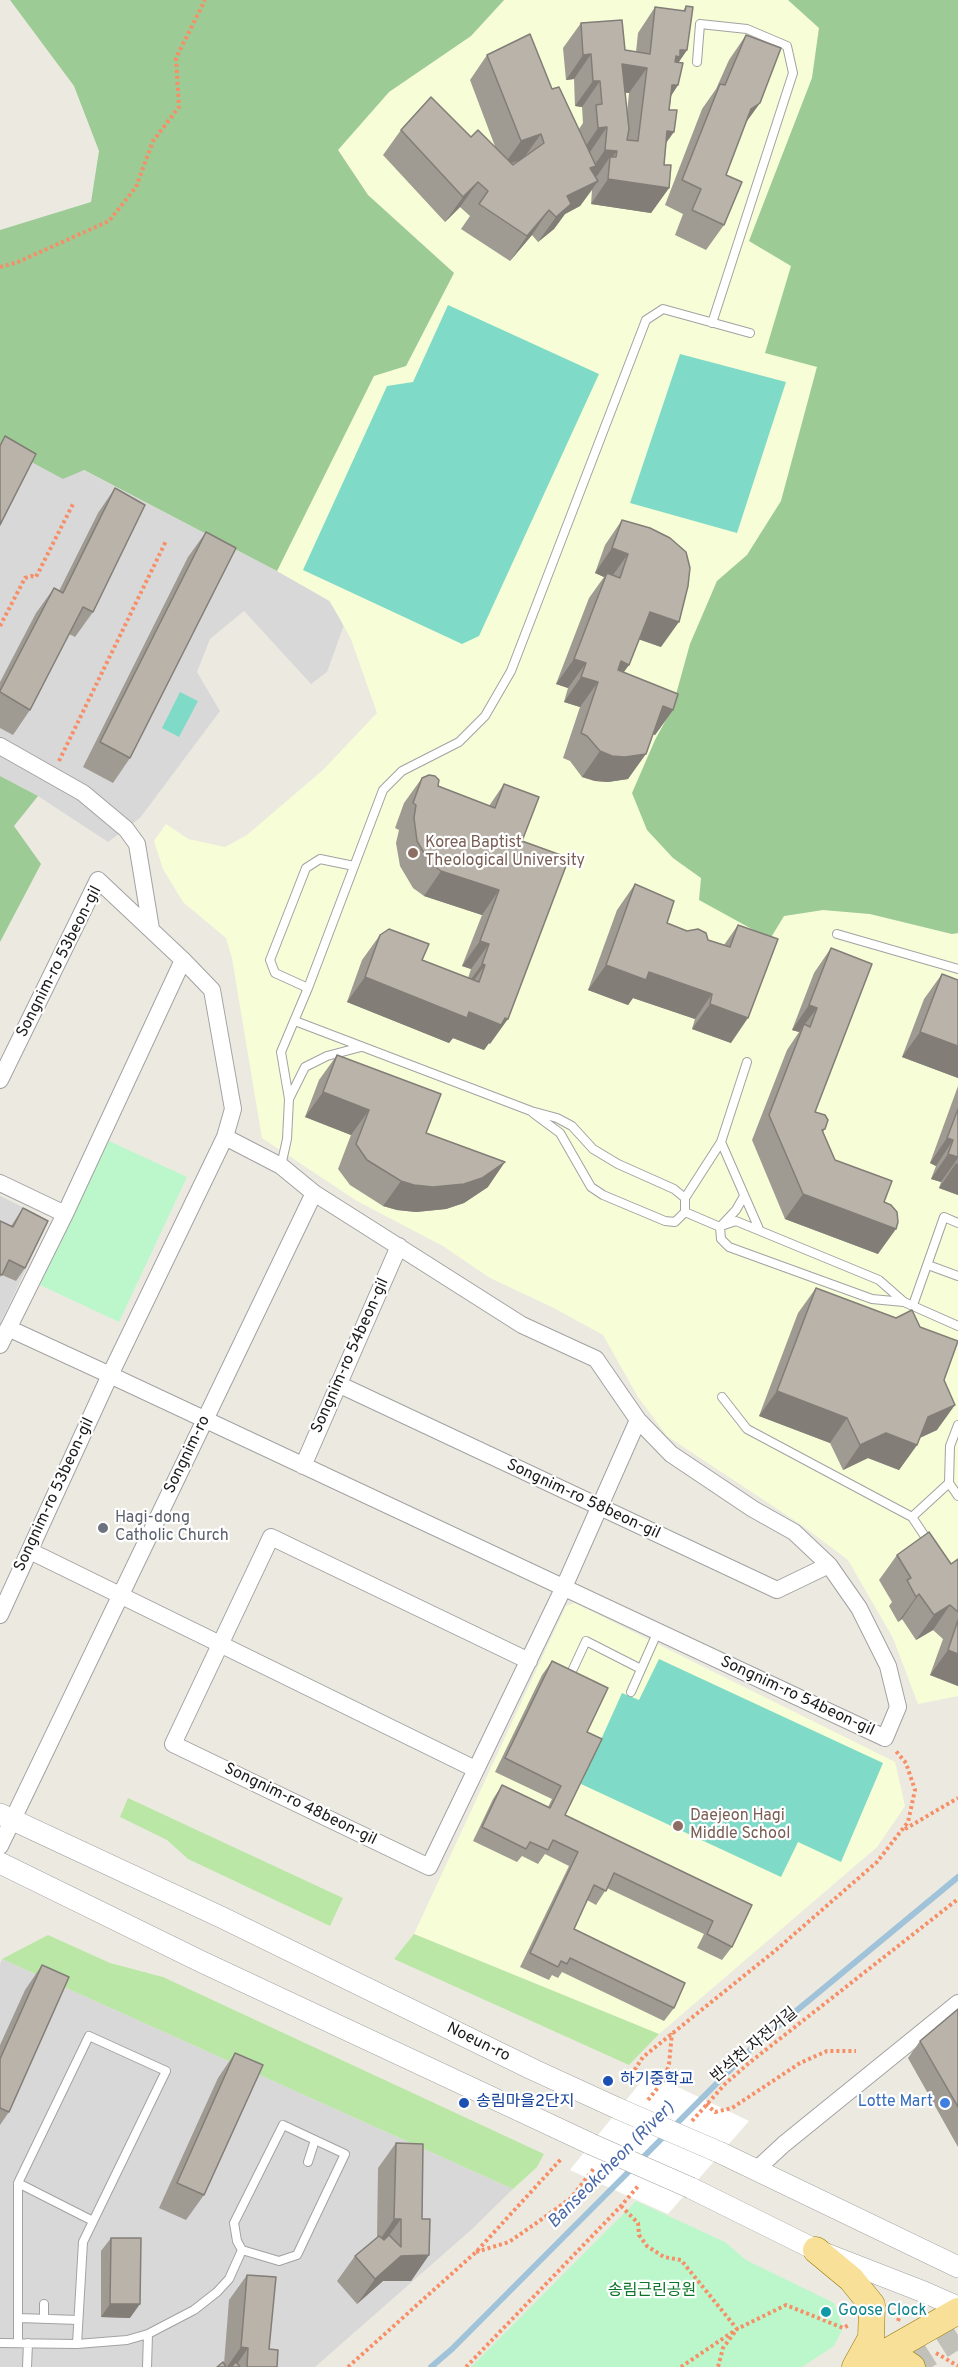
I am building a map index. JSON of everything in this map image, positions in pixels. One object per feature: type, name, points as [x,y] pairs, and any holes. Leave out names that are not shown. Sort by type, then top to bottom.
[{"type":"main road","points":[[816,2250],[851,2279],[872,2305],[872,2338],[855,2367]]},
{"type":"main road","points":[[860,2367],[958,2309]]},
{"type":"main road","points":[[866,2367],[889,2360],[903,2361],[912,2367]]},
{"type":"street","points":[[0,746],[83,793],[117,819],[137,844],[151,929]]},
{"type":"street","name":"Songnim-ro 53beon-gil","points":[[0,1080],[99,880],[212,990],[233,1108],[225,1137],[110,1375],[0,1615]]},
{"type":"street","points":[[0,1345],[4,1326],[65,1214],[183,960]]},
{"type":"street","points":[[225,1137],[281,1166],[314,1193]]},
{"type":"street","points":[[0,1183],[65,1214]]},
{"type":"street","name":"Songnim-ro 54beon-gil","points":[[205,1419],[885,1738],[898,1707],[888,1666],[859,1608],[829,1565],[794,1532],[753,1509],[671,1454],[638,1420],[596,1359],[522,1325],[314,1193]]},
{"type":"street","name":"Songnim-ro","points":[[0,1846],[6,1817],[120,1595],[314,1193]]},
{"type":"street","name":"Songnim-ro 54beon-gil","points":[[303,1466],[399,1246]]},
{"type":"street","points":[[4,1326],[205,1419]]},
{"type":"street","name":"Songnim-ro 58beon-gil","points":[[338,1384],[777,1590],[829,1565]]},
{"type":"street","name":"Songnim-ro 48beon-gil","points":[[529,1661],[271,1537],[173,1744],[429,1867],[475,1769],[529,1661],[564,1587],[638,1420]]},
{"type":"street","points":[[30,1551],[475,1769]]},
{"type":"street","name":"Noeun-ro","points":[[6,1817],[223,1918],[534,2070],[757,2169],[958,2268]]},
{"type":"street","points":[[0,1863],[595,2153],[691,2188],[816,2250],[958,2309]]},
{"type":"street","points":[[757,2169],[784,2144],[958,2003]]},
{"type":"lane","points":[[697,62],[700,24],[747,29],[787,46],[793,73],[712,323]]},
{"type":"lane","points":[[281,1166],[287,1139],[289,1099],[281,1052],[308,988],[383,790],[402,771],[459,742],[485,716],[511,671],[646,320],[663,309],[750,333]]},
{"type":"lane","points":[[308,988],[275,973],[270,960],[306,868],[321,859],[354,866]]},
{"type":"lane","points":[[837,934],[958,969]]},
{"type":"lane","points":[[295,1021],[531,1111],[557,1118],[572,1126],[593,1149],[618,1164],[674,1189],[685,1198]]},
{"type":"lane","points":[[289,1099],[305,1067],[327,1056],[361,1047]]},
{"type":"lane","points":[[531,1111],[560,1133],[591,1187],[603,1195],[665,1221],[675,1222],[685,1212],[685,1198],[721,1142],[747,1062]]},
{"type":"lane","points":[[721,1142],[759,1229]]},
{"type":"lane","points":[[744,1196],[736,1210],[720,1227],[721,1239],[729,1247],[872,1299],[908,1304],[958,1326]]},
{"type":"lane","points":[[685,1212],[720,1227],[736,1221],[759,1229],[879,1280],[908,1304]]},
{"type":"lane","points":[[908,1304],[928,1265],[944,1217],[958,1223]]},
{"type":"lane","points":[[928,1265],[958,1276]]},
{"type":"lane","points":[[722,1397],[747,1429],[912,1517],[938,1555]]},
{"type":"lane","points":[[958,1425],[950,1446],[949,1483],[958,1496]]},
{"type":"lane","points":[[912,1517],[949,1483]]},
{"type":"lane","points":[[631,1692],[658,1632]]},
{"type":"lane","points":[[573,1669],[586,1641],[641,1669]]},
{"type":"lane","points":[[18,2343],[18,2183],[89,2036],[165,2070],[83,2242],[77,2344]]},
{"type":"lane","points":[[283,2125],[345,2154],[297,2255],[279,2261],[242,2250],[237,2241],[234,2223],[283,2125]]},
{"type":"lane","points":[[308,2162],[315,2140]]},
{"type":"lane","points":[[18,2183],[93,2221]]},
{"type":"lane","points":[[0,2343],[77,2344],[127,2340],[148,2334],[194,2310],[217,2292],[229,2279],[242,2250]]},
{"type":"lane","points":[[44,2304],[44,2319]]},
{"type":"lane","points":[[19,2318],[78,2320]]},
{"type":"lane","points":[[147,2367],[148,2334]]},
{"type":"lane","points":[[27,2367],[28,2343]]},
{"type":"path","points":[[0,267],[18,262],[109,221],[136,187],[153,141],[178,107],[176,58],[205,0]]},
{"type":"path","points":[[0,626],[25,579],[31,576],[36,577],[73,504]]},
{"type":"path","points":[[52,775],[166,541]]},
{"type":"path","points":[[628,2080],[644,2057],[776,1950],[877,1862],[908,1822],[915,1790],[906,1763],[885,1738]]},
{"type":"path","points":[[901,1831],[958,1798]]},
{"type":"path","name":"반석천 자전거길","points":[[685,2130],[706,2104],[748,2063],[958,1899]]},
{"type":"path","points":[[642,2107],[664,2080],[669,2064],[672,2033]]},
{"type":"path","points":[[706,2104],[715,2112],[732,2108],[800,2063],[827,2051],[856,2051]]},
{"type":"path","points":[[476,2252],[509,2242],[571,2198],[595,2153]]},
{"type":"path","points":[[348,2367],[476,2252],[562,2158]]},
{"type":"path","points":[[466,2367],[621,2206],[642,2181]]},
{"type":"path","points":[[621,2206],[638,2223],[639,2235],[647,2246],[664,2257],[681,2260],[737,2329]]},
{"type":"path","points":[[681,2367],[737,2329],[786,2305],[843,2328],[858,2321]]},
{"type":"path","points":[[898,2321],[902,2309]]},
{"type":"path","points":[[718,2367],[723,2348],[737,2329]]},
{"type":"path","points":[[936,2354],[958,2366]]},
{"type":"shaded area","name":"Korea Baptist Theological University","points":[[504,0],[788,0],[819,28],[812,78],[749,241],[791,265],[817,367],[781,501],[747,555],[717,581],[690,644],[672,709],[655,740],[673,858],[701,878],[770,939],[784,916],[823,910],[870,914],[952,934],[958,933],[958,1696],[918,1704],[893,1638],[848,1560],[803,1526],[667,1436],[638,1397],[603,1335],[554,1308],[490,1278],[443,1246],[357,1201],[262,1138],[232,958],[226,938],[183,902],[163,869],[154,841],[166,824],[188,839],[225,847],[247,835],[323,770],[377,713],[351,639],[330,601],[277,571],[374,375],[406,366],[454,273],[368,195],[338,150],[389,92],[471,36]]},
{"type":"shaded area","points":[[448,305],[599,374],[479,636],[462,644],[303,570],[387,386],[413,382]]},
{"type":"shaded area","points":[[680,354],[786,382],[737,533],[630,503]]},
{"type":"shaded area","points":[[0,445],[63,478],[83,470],[277,571],[329,601],[344,625],[327,672],[311,684],[244,611],[210,639],[197,672],[220,711],[140,818],[108,842],[38,796],[0,776]]},
{"type":"shaded area","points":[[180,692],[198,701],[179,737],[162,728]]},
{"type":"shaded area","points":[[0,1196],[39,1215],[45,1229],[0,1324]]},
{"type":"shaded area","name":"Daejeon Hagi Middle School","points":[[575,1603],[895,1762],[905,1806],[877,1847],[659,2034],[414,1934],[566,1606]]},
{"type":"shaded area","points":[[659,1659],[883,1763],[841,1862],[798,1842],[781,1877],[581,1784],[622,1693],[639,1700]]},
{"type":"shaded area","points":[[2,1959],[513,2189],[471,2230],[315,2367],[0,2367],[0,1964]]},
{"type":"green space","points":[[10,0],[504,0],[471,36],[389,92],[338,150],[368,195],[454,273],[406,366],[374,376],[277,571],[84,470],[63,479],[0,445],[0,230],[91,202],[99,151],[74,86]]},
{"type":"green space","points":[[788,0],[958,0],[958,933],[952,934],[870,914],[823,910],[784,916],[770,939],[699,900],[701,878],[673,858],[647,830],[632,793],[655,740],[672,709],[690,644],[717,581],[747,555],[781,501],[817,367],[765,353],[791,266],[749,241],[812,78],[819,28]]},
{"type":"green space","points":[[0,776],[38,796],[14,826],[41,864],[0,942]]},
{"type":"green space","points":[[107,1140],[187,1177],[119,1322],[40,1285]]},
{"type":"green space","points":[[128,1798],[343,1898],[330,1926],[188,1859],[167,1840],[120,1817]]},
{"type":"green space","points":[[414,1934],[659,2034],[629,2065],[394,1959]]},
{"type":"green space","points":[[48,1935],[110,1963],[163,1977],[544,2154],[537,2167],[513,2189],[2,1959]]},
{"type":"green space","name":"송림근린공원","points":[[636,2201],[725,2242],[746,2260],[834,2303],[843,2328],[834,2346],[802,2367],[471,2367]]},
{"type":"pier","points":[[648,2073],[749,2121],[668,2214],[570,2170]]},
{"type":"building","points":[[686,6],[693,7],[687,50],[680,50],[680,57],[676,56],[675,62],[683,63],[678,85],[672,85],[669,110],[677,110],[674,132],[667,131],[664,165],[671,165],[669,188],[608,179],[610,157],[616,157],[617,151],[605,150],[607,127],[598,128],[596,105],[602,104],[600,81],[593,81],[591,54],[583,55],[581,23],[622,20],[625,50],[650,54],[655,7],[685,11]],"holes":[[[622,64],[647,68],[638,141],[627,140],[629,129]]]},
{"type":"building","points":[[530,34],[552,89],[559,87],[596,166],[590,168],[598,181],[567,196],[571,204],[556,217],[549,210],[527,236],[479,204],[488,191],[478,182],[463,197],[401,130],[431,97],[471,137],[478,130],[513,165],[544,143],[541,134],[521,141],[487,55]]},
{"type":"building","points":[[746,35],[781,48],[760,103],[751,109],[726,175],[742,182],[724,225],[692,210],[701,189],[682,180],[720,84],[725,85]]},
{"type":"building","points":[[5,436],[36,454],[0,525],[0,446]]},
{"type":"building","points":[[115,488],[145,505],[93,612],[83,607],[30,710],[0,691],[54,588],[63,593]]},
{"type":"building","points":[[622,520],[650,528],[670,538],[686,552],[690,568],[679,622],[650,612],[629,665],[621,661],[618,670],[678,694],[673,710],[663,706],[646,754],[625,757],[612,756],[600,751],[587,736],[581,733],[598,682],[581,677],[586,663],[574,659],[607,573],[620,578],[628,554],[612,548]]},
{"type":"building","points":[[206,532],[236,548],[130,758],[100,742]]},
{"type":"building","points":[[429,775],[439,780],[438,786],[495,808],[504,784],[539,797],[522,841],[569,858],[508,1019],[505,1018],[501,1025],[469,1012],[467,1018],[365,977],[380,935],[389,929],[429,944],[422,960],[479,982],[485,965],[482,964],[489,944],[480,941],[499,890],[441,871],[430,863],[417,841],[414,818],[416,805],[413,803],[422,778]]},
{"type":"building","points":[[635,884],[674,901],[667,923],[687,931],[698,929],[706,933],[708,940],[730,947],[738,925],[778,939],[748,1018],[710,1004],[712,994],[649,972],[646,980],[606,965]]},
{"type":"building","points":[[831,948],[872,964],[815,1112],[825,1115],[828,1120],[825,1129],[822,1130],[835,1160],[892,1181],[884,1202],[891,1205],[897,1212],[896,1229],[803,1194],[769,1115],[804,1024],[810,1027],[817,1008],[809,1005]]},
{"type":"building","points":[[942,974],[958,980],[958,1046],[920,1032]]},
{"type":"building","points":[[337,1055],[441,1094],[426,1133],[505,1162],[482,1178],[464,1184],[433,1187],[401,1181],[367,1160],[356,1144],[369,1110],[323,1092]]},
{"type":"building","points":[[958,1109],[958,1157],[948,1154],[953,1140],[947,1138]]},
{"type":"building","points":[[23,1208],[48,1221],[25,1268],[9,1260],[2,1275],[0,1274],[0,1221],[13,1227]]},
{"type":"building","points":[[816,1288],[896,1318],[912,1310],[920,1327],[958,1341],[944,1380],[955,1405],[928,1417],[917,1445],[886,1433],[860,1445],[847,1418],[777,1391]]},
{"type":"building","points":[[929,1532],[951,1564],[958,1559],[958,1612],[950,1605],[934,1615],[919,1594],[916,1597],[907,1580],[911,1578],[897,1555]]},
{"type":"building","points":[[958,1620],[958,1654],[948,1650]]},
{"type":"building","points":[[552,1661],[608,1688],[587,1732],[602,1739],[565,1815],[752,1905],[732,1947],[707,1934],[713,1921],[614,1873],[606,1891],[594,1885],[574,1929],[685,1983],[674,2008],[570,1958],[567,1964],[561,1961],[558,1967],[530,1953],[578,1852],[553,1840],[548,1850],[530,1842],[526,1849],[482,1827],[502,1785],[550,1808],[561,1786],[505,1758]]},
{"type":"building","points":[[42,1965],[69,1977],[9,2112],[0,2108],[0,2059]]},
{"type":"building","points":[[958,2009],[958,2107],[920,2041]]},
{"type":"building","points":[[235,2053],[263,2065],[204,2195],[177,2183]]},
{"type":"building","points":[[396,2143],[423,2144],[422,2219],[430,2219],[429,2255],[401,2256],[375,2279],[355,2256],[379,2236],[384,2240],[389,2235],[401,2247],[401,2219],[394,2219]]},
{"type":"building","points":[[111,2238],[141,2238],[140,2304],[110,2304]]},
{"type":"building","points":[[247,2275],[276,2277],[269,2349],[278,2350],[277,2367],[247,2367],[248,2348],[241,2347]]},
{"type":"waterway","name":"Banseokcheon (River)","points":[[431,2367],[452,2349],[755,2045],[958,1877]]},
{"type":"tunnel","points":[[908,2367],[958,2335]]},
{"type":"place","name":"Korea Baptist Theological University","points":[[413,853]]},
{"type":"place","name":"Hagi-dong Catholic Church","points":[[103,1528]]},
{"type":"place","name":"Daejeon Hagi Middle School","points":[[678,1826]]},
{"type":"place","name":"하기중학교","points":[[608,2081]]},
{"type":"place","name":"송림마을2단지","points":[[464,2103]]},
{"type":"place","name":"Lotte Mart","points":[[945,2103]]},
{"type":"place","name":"Goose Clock","points":[[826,2312]]}]
